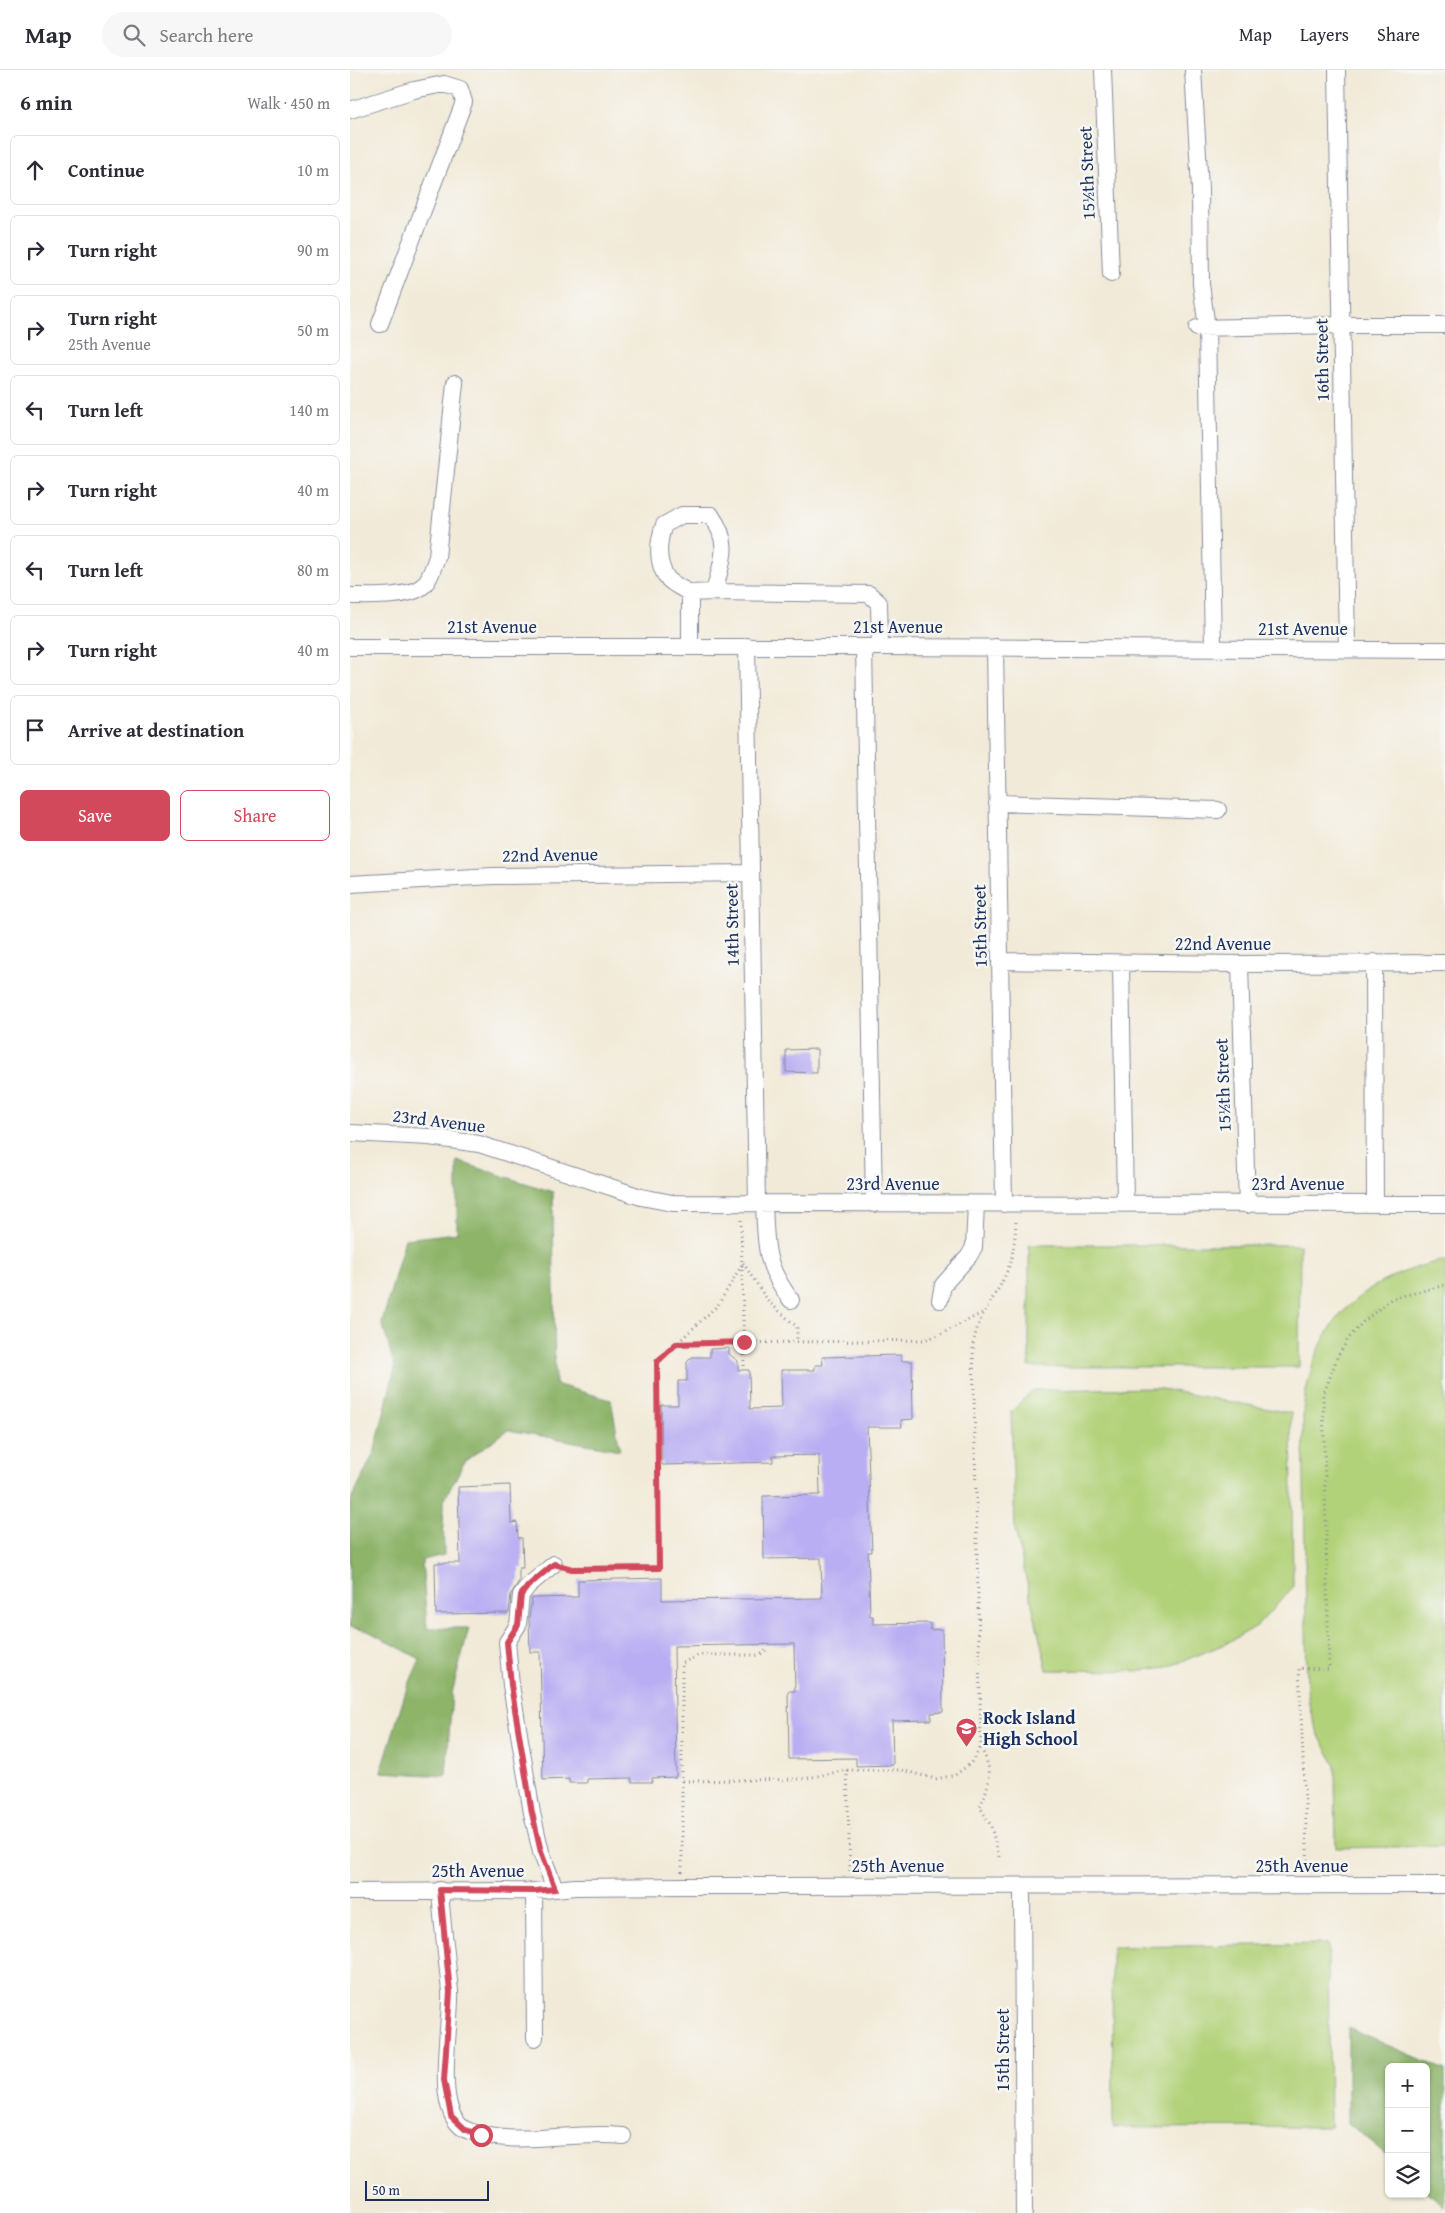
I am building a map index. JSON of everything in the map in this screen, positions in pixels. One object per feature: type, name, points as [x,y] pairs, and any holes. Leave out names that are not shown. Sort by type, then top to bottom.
[{"type":"street","name":"15½th Street","points":[[1103,70],[1112,274]]},
{"type":"street","points":[[1193,70],[1200,189],[1202,328],[1213,648]]},
{"type":"street","name":"16th Street","points":[[1337,70],[1347,649]]},
{"type":"street","points":[[350,110],[414,90],[444,84],[460,89],[464,102],[380,324]]},
{"type":"street","points":[[1202,328],[1342,324],[1445,325]]},
{"type":"street","points":[[350,596],[404,593],[421,588],[430,576],[437,557],[456,383]]},
{"type":"street","points":[[714,592],[724,556],[721,529],[711,514],[682,515],[664,525],[660,535],[659,558],[667,578],[690,593],[869,594],[879,603],[872,647],[874,1204]]},
{"type":"street","points":[[690,593],[690,646]]},
{"type":"street","name":"21st Avenue","points":[[350,647],[747,646],[1445,650]]},
{"type":"street","name":"14th Street","points":[[747,646],[751,873],[761,1203],[767,1257],[779,1284],[791,1300]]},
{"type":"street","name":"15th Street","points":[[995,647],[1004,1204]]},
{"type":"street","points":[[998,803],[1218,810]]},
{"type":"street","name":"22nd Avenue","points":[[350,884],[493,876],[751,873]]},
{"type":"street","name":"22nd Avenue","points":[[1000,962],[1445,963]]},
{"type":"street","points":[[1374,962],[1375,1204]]},
{"type":"street","points":[[1121,963],[1125,1204]]},
{"type":"street","name":"15½th Street","points":[[1240,964],[1247,1204]]},
{"type":"street","name":"23rd Avenue","points":[[350,1133],[429,1137],[478,1144],[657,1201],[699,1204],[1445,1204]]},
{"type":"street","points":[[940,1300],[943,1285],[969,1256],[974,1247],[976,1204]]},
{"type":"street","points":[[554,1564],[528,1586],[521,1595],[518,1625],[507,1642],[511,1685],[532,1813],[541,1852],[555,1889]]},
{"type":"street","name":"25th Avenue","points":[[350,1892],[440,1890],[534,1891],[576,1887],[682,1886],[1445,1885]]},
{"type":"street","name":"15th Street","points":[[1022,1887],[1024,2213]]},
{"type":"street","points":[[440,1890],[450,1992],[444,2080],[451,2116],[466,2130],[481,2135],[519,2138],[583,2136],[600,2133],[623,2136]]},
{"type":"street","points":[[534,1891],[535,2038]]},
{"type":"path","points":[[741,1220],[744,1366]]},
{"type":"path","points":[[999,1857],[991,1826],[980,1807],[989,1785],[990,1773],[989,1763],[980,1748],[973,1345],[983,1312],[1004,1278],[1011,1259],[1015,1246],[1016,1221]]},
{"type":"path","points":[[554,1564],[572,1569],[659,1568],[657,1362],[718,1305],[742,1263]]},
{"type":"path","points":[[1308,1886],[1299,1668],[1329,1669],[1323,1396],[1336,1358],[1348,1339],[1363,1322],[1392,1299],[1445,1285]]},
{"type":"path","points":[[676,1344],[924,1340],[939,1335],[983,1312]]},
{"type":"path","points":[[682,1886],[683,1781],[680,1679],[682,1663],[699,1655],[757,1655],[764,1653],[767,1648]]},
{"type":"path","points":[[683,1781],[802,1780],[847,1770],[901,1770],[936,1780],[956,1775],[970,1764],[980,1748]]},
{"type":"path","points":[[847,1770],[851,1886]]},
{"type":"green space","points":[[457,1161],[553,1192],[555,1384],[611,1400],[620,1450],[508,1430],[465,1461],[443,1502],[444,1555],[422,1560],[427,1628],[469,1628],[452,1693],[446,1776],[381,1772],[406,1691],[420,1659],[368,1631],[350,1627],[350,1503],[375,1450],[395,1368],[382,1323],[405,1239],[457,1233]]},
{"type":"green space","points":[[1029,1245],[1300,1245],[1299,1367],[1029,1367]]},
{"type":"green space","points":[[1445,1261],[1445,1846],[1336,1848],[1335,1764],[1318,1734],[1310,1710],[1307,1689],[1303,1410],[1307,1386],[1313,1364],[1332,1325],[1362,1294],[1404,1272],[1435,1262]]},
{"type":"green space","points":[[1156,1388],[1291,1413],[1293,1587],[1257,1626],[1225,1644],[1168,1667],[1136,1671],[1047,1670],[1015,1530],[1011,1412],[1033,1390]]},
{"type":"green space","points":[[1328,1944],[1330,2127],[1113,2128],[1112,1947]]},
{"type":"green space","points":[[1348,2028],[1429,2063],[1385,2063],[1385,2154],[1348,2123]]},
{"type":"green space","points":[[1430,2064],[1445,2070],[1445,2208],[1430,2194]]},
{"type":"building","points":[[817,1049],[817,1073],[786,1072],[786,1050]]},
{"type":"building","points":[[729,1348],[729,1354],[738,1361],[738,1370],[749,1370],[750,1409],[782,1408],[781,1370],[815,1370],[815,1365],[823,1365],[822,1357],[901,1355],[901,1361],[912,1361],[913,1419],[901,1420],[902,1427],[867,1427],[872,1552],[868,1552],[870,1616],[873,1616],[873,1624],[930,1623],[930,1630],[942,1629],[943,1712],[931,1713],[931,1720],[892,1721],[893,1765],[856,1766],[856,1758],[789,1759],[788,1691],[795,1691],[794,1644],[674,1646],[676,1777],[652,1778],[652,1782],[631,1782],[632,1778],[587,1779],[587,1783],[569,1783],[569,1779],[543,1780],[540,1652],[530,1652],[529,1618],[532,1598],[578,1597],[578,1580],[662,1578],[662,1600],[822,1598],[821,1558],[764,1559],[763,1496],[820,1495],[819,1455],[773,1456],[773,1462],[662,1465],[661,1405],[678,1405],[678,1381],[687,1381],[687,1362],[692,1357],[710,1357],[710,1349]]},
{"type":"building","points":[[510,1485],[511,1523],[517,1522],[518,1538],[522,1538],[523,1568],[519,1568],[519,1581],[511,1594],[509,1613],[436,1614],[435,1563],[460,1563],[458,1487]]},
{"type":"place","name":"Rock Island High School","points":[[967,1747]]},
{"type":"route","points":[[481,2135],[466,2130],[451,2116],[444,2080],[450,1992],[446,1972],[440,1890],[534,1891],[555,1889],[541,1852],[532,1813],[511,1685],[507,1642],[518,1625],[521,1595],[528,1586],[554,1564],[572,1569],[659,1568],[657,1362],[676,1344],[744,1342]]}]
